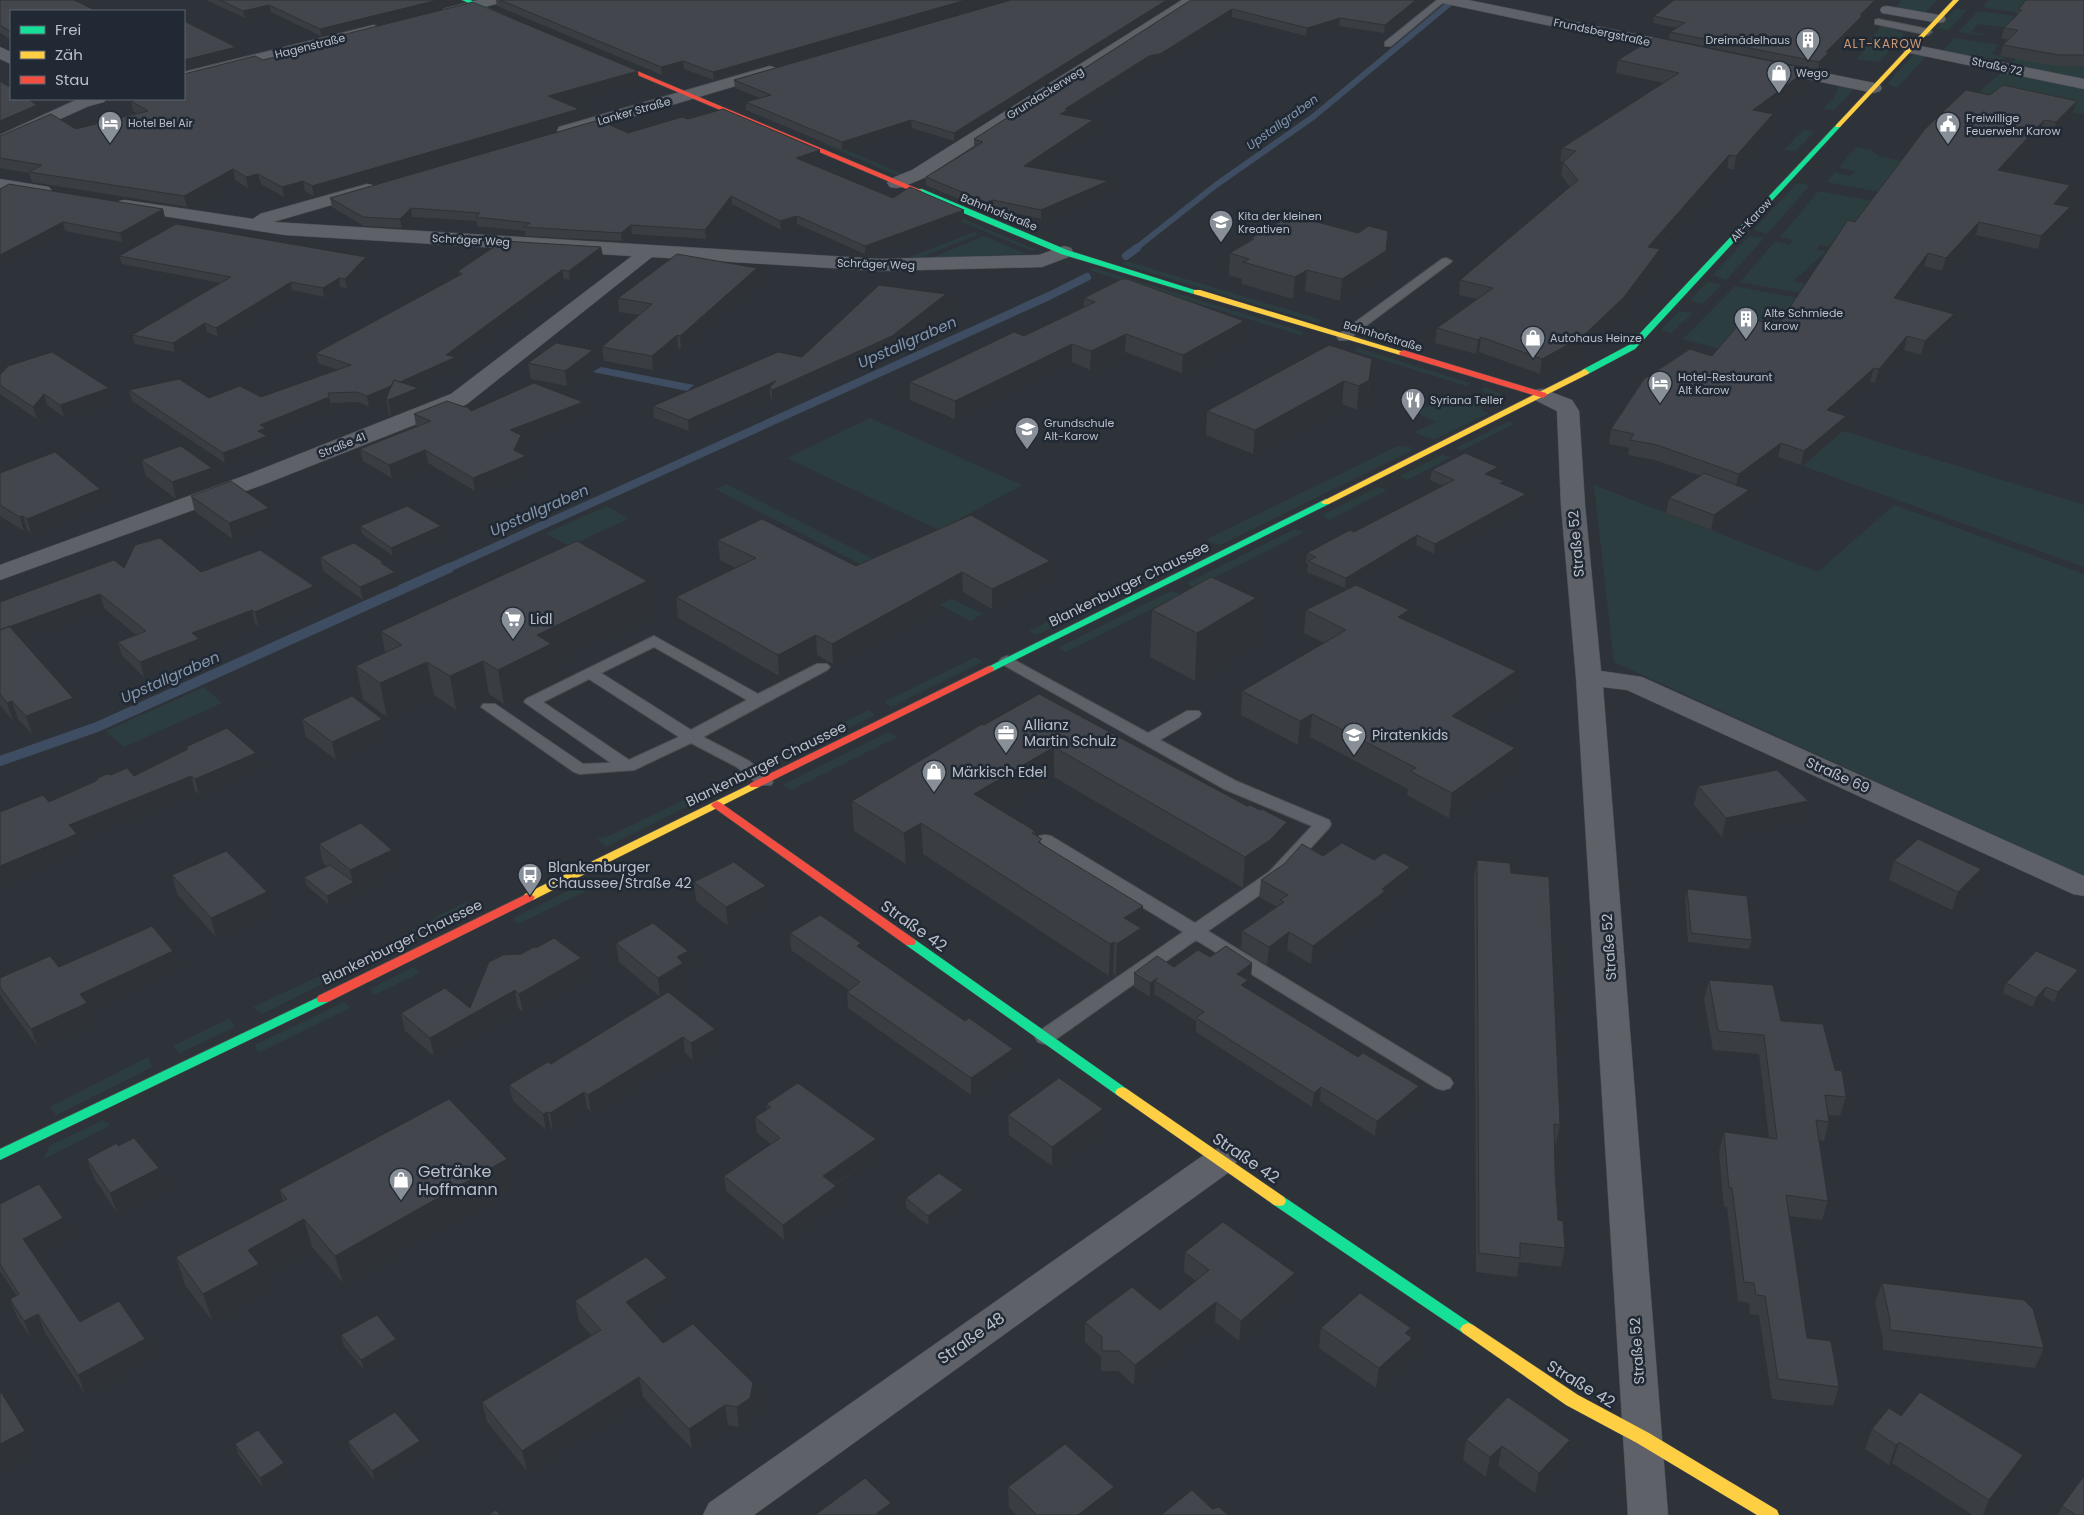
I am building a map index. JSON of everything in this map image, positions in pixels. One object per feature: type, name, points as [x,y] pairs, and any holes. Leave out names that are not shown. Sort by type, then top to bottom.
[{"type":"main road","name":"Alt-Karow","points":[[1543,395],[1632,347],[1956,0]]},
{"type":"main road","points":[[470,2],[517,22]]},
{"type":"main road","name":"Bahnhofstraße","points":[[598,56],[896,183],[1064,252],[1543,395]]},
{"type":"main road","name":"Blankenburger Chaussee","points":[[0,1155],[216,1052],[765,782],[1543,395]]},
{"type":"main road","name":"Straße 42","points":[[717,805],[1220,1161],[1572,1400],[1643,1438],[1771,1515]]},
{"type":"street","points":[[435,15],[470,2],[495,0]]},
{"type":"street","name":"Grundackerweg","points":[[896,183],[926,169],[1192,0]]},
{"type":"street","name":"Frundsbergstraße","points":[[1446,0],[1696,51]]},
{"type":"street","points":[[1886,12],[1939,18]]},
{"type":"street","name":"Hagenstraße","points":[[185,77],[386,27]]},
{"type":"street","name":"Straße 72","points":[[1910,49],[2084,84]]},
{"type":"street","points":[[1755,63],[1874,88]]},
{"type":"street","name":"Lanker Straße","points":[[554,134],[784,67]]},
{"type":"street","points":[[0,141],[86,100]]},
{"type":"street","points":[[0,184],[57,194]]},
{"type":"street","points":[[255,226],[266,218],[381,185]]},
{"type":"street","name":"Schräger Weg","points":[[104,201],[255,226],[880,265],[1042,261],[1064,252]]},
{"type":"street","name":"Straße 41","points":[[0,573],[248,483],[459,399],[642,257],[647,251]]},
{"type":"street","name":"Straße 52","points":[[1543,395],[1564,405],[1568,411],[1572,505],[1589,677],[1648,1515]]},
{"type":"street","name":"Straße 69","points":[[1589,677],[1633,683],[2084,887]]},
{"type":"street","name":"Straße 48","points":[[723,1515],[1220,1161]]},
{"type":"lane","points":[[1388,44],[1442,0]]},
{"type":"lane","points":[[1886,12],[1928,32]]},
{"type":"lane","points":[[1343,336],[1446,261]]},
{"type":"lane","points":[[628,767],[532,702],[654,641],[758,700]]},
{"type":"lane","points":[[1007,661],[1230,785],[1323,824],[1275,876],[1045,1037]]},
{"type":"lane","points":[[488,707],[580,769],[628,767],[691,737],[822,667]]},
{"type":"lane","points":[[590,674],[691,737],[743,764],[765,782]]},
{"type":"lane","points":[[1148,740],[1193,714]]},
{"type":"lane","points":[[1045,840],[1443,1083]]},
{"type":"shaded area","points":[[1902,0],[1937,0],[1925,13],[1895,8]]},
{"type":"shaded area","points":[[1989,0],[2038,0],[2026,14],[1982,7]]},
{"type":"shaded area","points":[[1955,9],[1967,10],[1948,31],[1937,28]]},
{"type":"shaded area","points":[[1978,11],[2014,16],[2011,20],[2017,21],[2011,28],[1978,24],[1971,32],[1985,36],[1960,32]]},
{"type":"shaded area","points":[[1880,27],[1887,27],[1905,34],[1879,62],[1857,59]]},
{"type":"shaded area","points":[[1954,38],[1998,45],[1992,54],[2007,58],[1998,60],[1969,54],[1965,57],[1942,52]]},
{"type":"shaded area","points":[[2084,45],[2084,82],[2008,66],[2016,59]]},
{"type":"shaded area","points":[[1928,54],[1897,88],[1887,84],[1913,55]]},
{"type":"shaded area","points":[[2004,70],[2084,87],[2084,115],[1979,92]]},
{"type":"shaded area","points":[[1839,84],[1853,90],[1834,110],[1823,109],[1835,96]]},
{"type":"shaded area","points":[[1804,129],[1814,132],[1796,151],[1784,150]]},
{"type":"shaded area","points":[[827,142],[903,174],[897,175],[823,144]]},
{"type":"shaded area","points":[[1856,147],[1871,150],[1880,157],[1914,163],[1884,193],[1827,182],[1835,172],[1850,176],[1855,171],[1839,167]]},
{"type":"shaded area","points":[[1797,183],[1810,185],[1767,234],[1753,230]]},
{"type":"shaded area","points":[[1819,191],[1877,202],[1831,247],[1820,245],[1816,249],[1827,251],[1793,281],[1812,286],[1807,294],[1740,282],[1775,242],[1789,245],[1793,240],[1780,237]]},
{"type":"shaded area","points":[[924,202],[1036,250],[1032,251],[920,204]]},
{"type":"shaded area","points":[[974,232],[979,234],[920,258],[910,257]]},
{"type":"shaded area","points":[[984,236],[1026,254],[931,258]]},
{"type":"shaded area","points":[[1749,236],[1764,238],[1726,280],[1713,275]]},
{"type":"shaded area","points":[[1126,261],[1322,320],[1318,323],[1121,264]]},
{"type":"shaded area","points":[[1094,268],[1304,332],[1300,335],[1089,270]]},
{"type":"shaded area","points":[[1707,282],[1722,284],[1702,304],[1690,300]]},
{"type":"shaded area","points":[[1735,286],[1802,299],[1756,359],[1683,339]]},
{"type":"shaded area","points":[[1679,311],[1693,313],[1671,333],[1661,330]]},
{"type":"shaded area","points":[[1358,348],[1470,383],[1466,386],[1354,351]]},
{"type":"shaded area","points":[[1485,387],[1501,394],[1504,401],[1499,408],[1492,405],[1485,392],[1481,390]]},
{"type":"shaded area","points":[[1450,394],[1481,407],[1481,410],[1489,413],[1435,439],[1427,438],[1415,432],[1436,422],[1415,412]]},
{"type":"shaded area","points":[[870,418],[1022,485],[939,530],[787,458]]},
{"type":"shaded area","points":[[1509,421],[1514,424],[1461,451],[1456,448]]},
{"type":"shaded area","points":[[1843,431],[2084,505],[2084,567],[1803,466]]},
{"type":"shaded area","points":[[1398,446],[1411,447],[1411,451],[1220,545],[1208,541],[1209,538]]},
{"type":"shaded area","points":[[1442,455],[1451,457],[1407,480],[1400,476]]},
{"type":"shaded area","points":[[726,484],[982,614],[971,621],[715,489]]},
{"type":"shaded area","points":[[1594,485],[1818,572],[1894,505],[2084,574],[2084,876],[1614,662]]},
{"type":"shaded area","points":[[1378,487],[1387,490],[1329,520],[1322,515]]},
{"type":"shaded area","points":[[607,506],[628,519],[569,546],[546,533]]},
{"type":"shaded area","points":[[1295,529],[1304,532],[1194,588],[1187,583]]},
{"type":"shaded area","points":[[1189,551],[1198,556],[1037,635],[1029,631]]},
{"type":"shaded area","points":[[1171,591],[1181,594],[1066,652],[1058,648]]},
{"type":"shaded area","points":[[976,657],[982,662],[891,707],[884,702]]},
{"type":"shaded area","points":[[204,687],[222,703],[124,747],[106,731]]},
{"type":"shaded area","points":[[869,710],[875,715],[783,760],[774,756]]},
{"type":"shaded area","points":[[889,732],[897,737],[791,790],[783,785]]},
{"type":"shaded area","points":[[715,785],[719,791],[606,847],[597,839],[611,835]]},
{"type":"shaded area","points":[[584,883],[592,888],[518,924],[513,918]]},
{"type":"shaded area","points":[[467,902],[474,910],[390,952],[382,946],[432,921],[437,916]]},
{"type":"shaded area","points":[[341,966],[344,973],[262,1014],[253,1007]]},
{"type":"shaded area","points":[[413,967],[420,973],[374,995],[370,989]]},
{"type":"shaded area","points":[[344,1002],[350,1008],[258,1053],[255,1045]]},
{"type":"shaded area","points":[[230,1018],[235,1027],[180,1053],[173,1046]]},
{"type":"shaded area","points":[[148,1057],[152,1067],[56,1115],[50,1107]]},
{"type":"shaded area","points":[[103,1120],[111,1125],[44,1159],[49,1146]]},
{"type":"water","points":[[601,367],[694,385],[687,391],[593,372]]},
{"type":"building","points":[[0,0],[74,0],[95,10],[10,10],[10,31],[0,25]]},
{"type":"building","points":[[220,0],[438,0],[320,29],[269,5],[243,11]]},
{"type":"building","points":[[500,0],[966,0],[713,72],[683,61],[661,67]]},
{"type":"building","points":[[1011,0],[1167,0],[954,133],[911,120],[842,142],[746,102],[771,95],[734,80]]},
{"type":"building","points":[[1191,0],[1416,0],[1385,25],[1340,18],[1307,28],[1232,9],[1160,54],[1149,56],[1060,114],[1093,120],[1024,166],[1108,181],[1041,210],[993,200],[986,202],[926,177],[983,142],[974,139]]},
{"type":"building","points":[[1674,0],[1875,0],[1860,15],[1863,15],[1826,52],[1829,52],[1819,62],[1670,32],[1685,23],[1654,16]]},
{"type":"building","points":[[2026,0],[2084,0],[2084,55],[2059,55],[2003,45],[2018,30],[2004,28],[2022,10],[2018,10]]},
{"type":"building","points":[[473,2],[638,71],[548,96],[579,109],[312,186],[303,181],[282,187],[258,174],[246,177],[233,169],[184,196],[29,172],[42,165],[0,158],[0,136],[51,114],[76,129],[148,111],[131,101],[185,100],[185,74],[255,56],[263,60],[347,40],[338,36]]},
{"type":"building","points":[[185,22],[236,47],[185,60]]},
{"type":"building","points":[[1655,37],[1809,69],[1753,110],[1773,114],[1736,156],[1729,155],[1648,247],[1660,249],[1624,297],[1582,337],[1542,359],[1481,337],[1478,340],[1437,328],[1493,288],[1460,280],[1578,180],[1563,162],[1576,151],[1562,148],[1679,73],[1618,60]]},
{"type":"building","points":[[0,81],[10,87],[10,100],[30,100],[37,105],[0,121]]},
{"type":"building","points":[[2003,85],[2077,101],[2056,122],[2044,120],[1998,170],[2070,185],[2054,204],[2070,207],[2041,236],[1979,222],[1946,258],[1928,253],[1894,298],[1954,314],[1925,341],[1907,336],[1879,369],[1874,368],[1827,410],[1846,416],[1804,451],[1781,443],[1739,474],[1657,445],[1630,440],[1634,434],[1611,429],[1644,379],[1690,349],[1712,356],[1744,318],[1778,325],[1848,220],[1855,222],[1925,129],[1966,90],[1990,95]]},
{"type":"building","points":[[723,109],[820,150],[796,158],[893,198],[910,187],[964,210],[865,246],[797,216],[780,221],[731,196],[705,230],[631,225],[621,233],[524,227],[530,223],[476,217],[480,213],[411,208],[400,219],[363,217],[330,198],[599,120],[628,133],[682,117],[688,119]]},
{"type":"building","points":[[9,184],[163,209],[120,233],[63,222],[0,255],[0,189]]},
{"type":"building","points":[[1291,215],[1358,233],[1369,226],[1388,231],[1386,251],[1342,279],[1307,270],[1295,277],[1243,262],[1249,259],[1230,253]]},
{"type":"building","points":[[176,224],[366,257],[345,279],[339,278],[323,288],[291,282],[216,328],[205,323],[173,343],[132,335],[231,277],[119,256]]},
{"type":"building","points":[[503,241],[601,247],[569,271],[562,270],[446,355],[456,357],[400,382],[394,380],[391,386],[367,396],[357,392],[328,393],[329,397],[260,425],[266,428],[258,431],[267,436],[223,453],[129,390],[179,379],[209,398],[240,386],[261,397],[351,365],[316,353],[462,274],[458,271]]},
{"type":"building","points":[[677,254],[757,268],[680,336],[677,335],[652,356],[602,347],[652,304],[618,298]]},
{"type":"building","points":[[1122,279],[1127,279],[1244,321],[1183,355],[1126,334],[1091,351],[1072,344],[955,401],[910,382],[1014,332],[1024,336],[1095,302],[1084,298]]},
{"type":"building","points":[[879,285],[946,294],[892,336],[772,390],[770,387],[776,381],[688,420],[653,406],[778,352],[802,357]]},
{"type":"building","points":[[556,343],[593,350],[565,371],[528,363]]},
{"type":"building","points":[[1329,345],[1372,359],[1369,380],[1359,386],[1344,381],[1255,430],[1207,411]]},
{"type":"building","points":[[52,352],[109,388],[60,405],[44,394],[33,407],[0,385],[0,375],[8,366]]},
{"type":"building","points":[[394,380],[418,388],[388,400],[386,399]]},
{"type":"building","points":[[534,383],[583,402],[510,430],[521,435],[514,450],[526,456],[473,478],[425,450],[389,465],[360,449],[431,421],[414,414],[447,401],[467,407],[471,411]]},
{"type":"building","points":[[181,446],[212,468],[172,482],[141,460]]},
{"type":"building","points":[[55,452],[100,489],[27,519],[0,505],[0,473]]},
{"type":"building","points":[[1465,453],[1498,467],[1485,474],[1504,481],[1500,483],[1526,494],[1435,544],[1417,535],[1346,578],[1308,561],[1316,557],[1307,553],[1350,530],[1354,532],[1454,480],[1432,470]]},
{"type":"building","points":[[1704,473],[1749,490],[1714,515],[1669,498]]},
{"type":"building","points":[[231,481],[269,508],[229,523],[191,496]]},
{"type":"building","points":[[407,506],[441,526],[391,548],[360,526]]},
{"type":"building","points":[[971,515],[1050,561],[992,589],[962,572],[832,644],[816,635],[778,655],[676,597],[756,558],[718,540],[762,519],[856,566]]},
{"type":"building","points":[[160,538],[201,572],[260,550],[314,586],[255,612],[252,610],[192,633],[199,639],[140,662],[118,642],[146,631],[100,594],[0,630],[0,602],[114,560],[124,568],[135,545]]},
{"type":"building","points":[[577,541],[647,581],[537,635],[551,644],[498,670],[483,661],[450,676],[427,662],[380,683],[356,666],[402,645],[381,631]]},
{"type":"building","points":[[354,543],[395,572],[360,587],[320,557]]},
{"type":"building","points":[[1211,577],[1256,598],[1197,633],[1152,610]]},
{"type":"building","points":[[1356,585],[1409,610],[1398,617],[1516,671],[1452,716],[1515,748],[1452,793],[1410,771],[1416,768],[1312,714],[1300,721],[1242,691],[1346,630],[1306,610]]},
{"type":"building","points":[[9,626],[73,698],[26,716],[12,701],[7,703],[0,694],[0,630]]},
{"type":"building","points":[[1039,694],[1247,806],[1250,805],[1260,810],[1262,809],[1287,822],[1270,840],[1245,857],[1054,747],[974,794],[1035,831],[1032,833],[1042,839],[1038,842],[1143,906],[1124,918],[1141,928],[1117,944],[1114,942],[1110,944],[921,823],[904,833],[852,801],[982,724],[984,725]]},
{"type":"building","points":[[352,696],[382,719],[332,742],[302,719]]},
{"type":"building","points":[[227,728],[256,753],[195,779],[191,776],[69,825],[77,834],[0,866],[0,812],[43,795],[49,802],[96,781],[107,774],[111,775],[127,768],[134,776],[188,749],[186,747]]},
{"type":"building","points":[[1777,770],[1808,801],[1726,818],[1698,786]]},
{"type":"building","points":[[361,823],[392,850],[350,870],[319,844]]},
{"type":"building","points":[[1918,839],[1981,869],[1958,892],[1894,861]]},
{"type":"building","points":[[1342,843],[1374,860],[1384,853],[1410,867],[1382,889],[1385,891],[1313,946],[1289,932],[1269,947],[1242,931],[1284,902],[1280,900],[1288,895],[1261,880],[1284,864],[1302,844],[1323,856]]},
{"type":"building","points":[[226,851],[267,892],[211,918],[172,875]]},
{"type":"building","points":[[1477,860],[1510,863],[1511,873],[1549,877],[1560,1125],[1554,1124],[1555,1172],[1558,1220],[1563,1221],[1565,1248],[1520,1243],[1520,1258],[1479,1253]]},
{"type":"building","points":[[734,862],[766,886],[726,907],[694,882]]},
{"type":"building","points":[[330,865],[354,882],[327,896],[304,877]]},
{"type":"building","points":[[1687,889],[1747,896],[1752,940],[1691,933]]},
{"type":"building","points":[[820,915],[861,943],[857,946],[965,1021],[969,1018],[1013,1049],[971,1078],[847,992],[860,982],[790,933]]},
{"type":"building","points":[[653,923],[688,951],[677,957],[683,963],[658,978],[616,943]]},
{"type":"building","points":[[152,926],[173,951],[80,994],[87,1003],[31,1029],[0,987],[0,978],[50,956],[59,967]]},
{"type":"building","points":[[554,938],[581,958],[519,994],[515,990],[430,1038],[401,1013],[445,988],[470,1008],[489,962],[503,955],[521,954]]},
{"type":"building","points":[[1226,946],[1252,963],[1237,974],[1248,980],[1241,985],[1358,1057],[1363,1053],[1419,1086],[1377,1121],[1321,1087],[1314,1093],[1196,1018],[1204,1012],[1155,981],[1158,978],[1150,983],[1134,973],[1157,956],[1174,967],[1198,950],[1210,957]]},
{"type":"building","points":[[2036,951],[2078,970],[2058,992],[2046,987],[2036,998],[2006,983]]},
{"type":"building","points":[[1709,980],[1773,985],[1781,1021],[1823,1024],[1835,1070],[1842,1071],[1846,1097],[1825,1095],[1829,1122],[1816,1120],[1828,1201],[1786,1195],[1807,1338],[1831,1341],[1839,1387],[1778,1379],[1765,1296],[1756,1295],[1754,1283],[1744,1282],[1732,1188],[1729,1188],[1724,1132],[1777,1139],[1764,1035],[1718,1031]]},
{"type":"building","points":[[668,992],[715,1029],[691,1043],[683,1037],[588,1095],[584,1092],[550,1113],[543,1114],[509,1085],[548,1062],[551,1064]]},
{"type":"building","points":[[1059,1078],[1103,1109],[1052,1147],[1008,1115]]},
{"type":"building","points":[[798,1083],[876,1139],[823,1176],[836,1186],[783,1225],[724,1176],[780,1138],[755,1117],[771,1107],[766,1104]]},
{"type":"building","points":[[449,1099],[507,1159],[335,1256],[304,1219],[248,1250],[259,1264],[203,1294],[176,1257],[287,1199],[279,1190]]},
{"type":"building","points":[[134,1138],[159,1168],[110,1193],[87,1159],[117,1143],[118,1146]]},
{"type":"building","points":[[939,1173],[963,1190],[928,1216],[906,1198]]},
{"type":"building","points":[[39,1184],[63,1218],[23,1239],[80,1322],[119,1301],[145,1339],[78,1375],[38,1314],[24,1321],[10,1299],[19,1294],[0,1264],[0,1204]]},
{"type":"building","points":[[1223,1222],[1295,1273],[1241,1321],[1216,1302],[1135,1365],[1119,1351],[1102,1351],[1102,1337],[1085,1322],[1132,1287],[1160,1310],[1209,1270],[1185,1252]]},
{"type":"building","points":[[646,1257],[667,1278],[626,1302],[663,1343],[693,1324],[753,1383],[750,1398],[737,1407],[725,1405],[689,1429],[639,1377],[522,1451],[482,1402],[601,1330],[575,1301]]},
{"type":"building","points":[[1882,1283],[2024,1300],[2033,1309],[2044,1348],[1890,1330],[1890,1320]]},
{"type":"building","points":[[1360,1293],[1411,1328],[1405,1333],[1412,1338],[1379,1368],[1321,1328]]},
{"type":"building","points":[[377,1315],[396,1339],[361,1360],[341,1335]]},
{"type":"building","points":[[1920,1392],[2023,1455],[1989,1500],[1899,1442],[1896,1445],[1872,1429],[1889,1408],[1901,1416]]},
{"type":"building","points":[[0,1393],[25,1431],[0,1444]]},
{"type":"building","points":[[1508,1397],[1570,1440],[1539,1473],[1502,1446],[1490,1457],[1466,1440]]},
{"type":"building","points":[[395,1412],[420,1441],[372,1471],[348,1441]]},
{"type":"building","points":[[258,1430],[284,1463],[260,1478],[235,1444]]},
{"type":"building","points":[[1065,1444],[1114,1487],[1078,1515],[1037,1515],[1008,1487]]},
{"type":"building","points":[[2084,1476],[2084,1515],[2076,1515],[2062,1506]]},
{"type":"building","points":[[865,1478],[891,1503],[877,1513],[878,1515],[815,1515]]},
{"type":"building","points":[[1192,1490],[1212,1509],[1219,1507],[1228,1515],[1161,1515]]},
{"type":"building","points":[[496,1510],[500,1515],[488,1515]]},
{"type":"waterway","name":"Upstallgraben","points":[[1135,249],[1216,185],[1313,117],[1449,4]]},
{"type":"waterway","name":"Upstallgraben","points":[[1126,256],[1137,248]]},
{"type":"waterway","name":"Upstallgraben","points":[[446,569],[1049,296],[1087,277]]},
{"type":"waterway","name":"Upstallgraben","points":[[0,761],[97,727],[449,568]]},
{"type":"traffic: fast","points":[[465,0],[505,17]]},
{"type":"traffic: fast","points":[[1585,372],[1632,347],[1838,126]]},
{"type":"traffic: fast","points":[[919,191],[1064,252],[1197,292]]},
{"type":"traffic: fast","points":[[989,669],[1326,502]]},
{"type":"traffic: fast","points":[[910,942],[1122,1092]]},
{"type":"traffic: fast","points":[[0,1155],[323,999]]},
{"type":"traffic: fast","points":[[1279,1201],[1468,1329]]},
{"type":"traffic: slow","points":[[1838,126],[1956,0]]},
{"type":"traffic: slow","points":[[1197,292],[1403,353]]},
{"type":"traffic: slow","points":[[1326,502],[1585,372]]},
{"type":"traffic: slow","points":[[529,897],[755,785]]},
{"type":"traffic: slow","points":[[1122,1092],[1279,1201]]},
{"type":"traffic: slow","points":[[1468,1329],[1572,1400],[1643,1438],[1771,1515]]},
{"type":"traffic: jam","points":[[604,59],[919,191]]},
{"type":"traffic: jam","points":[[1403,353],[1543,395]]},
{"type":"traffic: jam","points":[[755,785],[989,669]]},
{"type":"traffic: jam","points":[[717,805],[910,942]]},
{"type":"traffic: jam","points":[[323,999],[529,897]]},
{"type":"place","name":"Dreimädelhaus","points":[[1808,61]]},
{"type":"place","name":"Wego","points":[[1779,94]]},
{"type":"place","name":"Hotel Bel Air","points":[[110,144]]},
{"type":"place","name":"Freiwillige Feuerwehr Karow","points":[[1948,145]]},
{"type":"place","name":"Kita der kleinen Kreativen","points":[[1221,243]]},
{"type":"place","name":"Alte Schmiede Karow","points":[[1746,340]]},
{"type":"place","name":"Autohaus Heinze","points":[[1533,359]]},
{"type":"place","name":"Hotel-Restaurant Alt Karow","points":[[1660,404]]},
{"type":"place","name":"Syriana Teller","points":[[1413,421]]},
{"type":"place","name":"Grundschule Alt-Karow","points":[[1027,450]]},
{"type":"place","name":"Lidl","points":[[513,640]]},
{"type":"place","name":"Allianz Martin Schulz","points":[[1006,754]]},
{"type":"place","name":"Piratenkids","points":[[1354,756]]},
{"type":"place","name":"Märkisch Edel","points":[[934,793]]},
{"type":"place","name":"Blankenburger Chaussee/Straße 42","points":[[530,896]]},
{"type":"place","name":"Getränke Hoffmann","points":[[401,1201]]},
{"type":"district","name":"ALT-KAROW","points":[[1883,43]]}]
